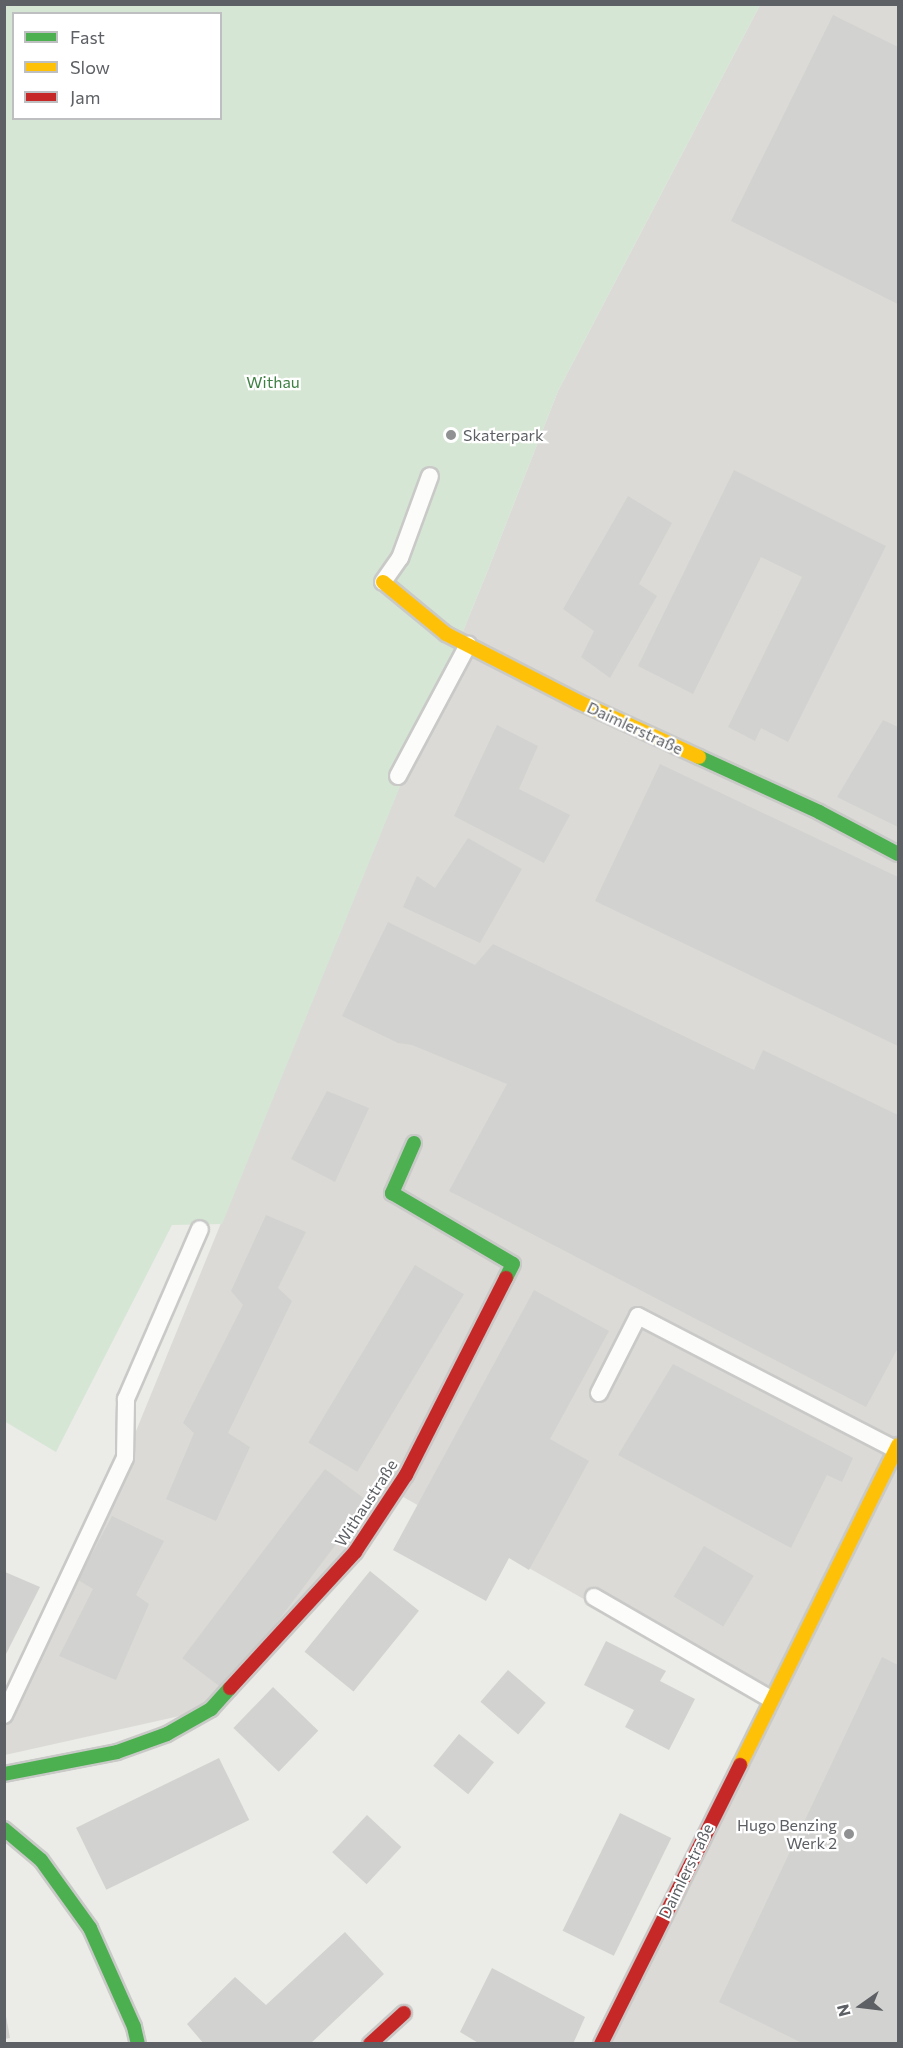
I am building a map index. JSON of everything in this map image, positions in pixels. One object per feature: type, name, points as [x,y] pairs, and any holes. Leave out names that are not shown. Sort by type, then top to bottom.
[{"type":"street","name":"Daimlerstraße","points":[[383,582],[446,634],[579,702],[819,812],[898,854]]},
{"type":"street","name":"Withaustraße","points":[[4,1774],[117,1752],[167,1734],[211,1708],[356,1552],[406,1475],[513,1264],[392,1193],[414,1143]]},
{"type":"street","name":"Daimlerstraße","points":[[601,2043],[897,1448]]},
{"type":"street","points":[[4,1829],[41,1860],[90,1928],[134,2027],[138,2043]]},
{"type":"street","points":[[370,2043],[404,2013]]},
{"type":"lane","points":[[383,582],[400,558],[430,476]]},
{"type":"lane","points":[[398,776],[468,645]]},
{"type":"lane","points":[[4,1715],[125,1458],[126,1399],[200,1230]]},
{"type":"lane","points":[[599,1393],[638,1316],[897,1448]]},
{"type":"lane","points":[[594,1597],[771,1699]]},
{"type":"shaded area","points":[[760,5],[898,5],[898,2043],[601,2043],[768,1703],[398,1494],[211,1709],[5,1755],[5,1715],[125,1458],[488,570],[558,391]]},
{"type":"green space","name":"Withau","points":[[4,5],[760,5],[558,391],[488,570],[222,1224],[172,1225],[56,1452],[4,1421]]},
{"type":"building","points":[[833,15],[898,47],[898,304],[731,221]]},
{"type":"building","points":[[734,470],[886,546],[788,742],[761,728],[755,741],[728,727],[802,577],[761,557],[693,694],[638,666]]},
{"type":"building","points":[[628,496],[672,523],[639,584],[657,596],[610,678],[581,657],[594,631],[563,609]]},
{"type":"building","points":[[883,720],[898,727],[898,827],[837,797]]},
{"type":"building","points":[[497,725],[538,746],[519,789],[570,815],[544,863],[454,816]]},
{"type":"building","points":[[660,764],[898,877],[898,1046],[595,901]]},
{"type":"building","points":[[468,838],[522,869],[480,943],[403,907],[417,876],[435,888]]},
{"type":"building","points":[[388,922],[475,965],[493,944],[754,1070],[763,1050],[898,1115],[898,1348],[866,1407],[449,1191],[507,1084],[412,1045],[398,1043],[342,1016]]},
{"type":"building","points":[[327,1091],[369,1108],[335,1182],[291,1159]]},
{"type":"building","points":[[266,1215],[306,1232],[278,1288],[292,1301],[228,1433],[250,1447],[216,1521],[166,1499],[194,1433],[183,1423],[243,1305],[231,1291]]},
{"type":"building","points":[[415,1265],[464,1294],[357,1472],[308,1442]]},
{"type":"building","points":[[534,1290],[609,1331],[550,1439],[589,1461],[529,1570],[509,1558],[486,1601],[393,1550]]},
{"type":"building","points":[[673,1364],[853,1458],[842,1482],[827,1475],[791,1548],[618,1455]]},
{"type":"building","points":[[325,1469],[368,1501],[225,1691],[182,1658]]},
{"type":"building","points":[[112,1516],[164,1541],[136,1595],[149,1604],[116,1680],[59,1656],[93,1589],[78,1580]]},
{"type":"building","points":[[704,1546],[754,1576],[723,1626],[674,1597]]},
{"type":"building","points":[[370,1571],[419,1611],[354,1691],[305,1652]]},
{"type":"building","points":[[5,1572],[40,1587],[5,1656]]},
{"type":"building","points":[[606,1641],[666,1671],[660,1681],[695,1699],[669,1750],[625,1727],[634,1710],[584,1685]]},
{"type":"building","name":"Hugo Benzing Werk 2","points":[[882,1657],[898,1665],[898,2044],[804,2044],[719,2002]]},
{"type":"building","points":[[508,1670],[546,1703],[518,1735],[480,1702]]},
{"type":"building","points":[[273,1687],[318,1731],[279,1772],[233,1728]]},
{"type":"building","points":[[459,1734],[494,1762],[468,1794],[433,1766]]},
{"type":"building","points":[[219,1758],[249,1820],[106,1890],[76,1828]]},
{"type":"building","points":[[620,1813],[671,1838],[614,1956],[563,1931]]},
{"type":"building","points":[[367,1815],[401,1847],[367,1884],[332,1852]]},
{"type":"building","points":[[345,1932],[384,1974],[310,2044],[204,2044],[187,2024],[235,1977],[266,2005]]},
{"type":"building","points":[[492,1968],[585,2017],[573,2044],[480,2044],[460,2032]]},
{"type":"building","points":[[4,2005],[10,2038],[4,2039]]},
{"type":"traffic: fast","points":[[699,757],[819,812],[898,854]]},
{"type":"traffic: fast","points":[[414,1143],[392,1193],[513,1264],[506,1278]]},
{"type":"traffic: fast","points":[[4,1774],[117,1752],[167,1734],[211,1709],[230,1688]]},
{"type":"traffic: fast","points":[[4,1829],[41,1860],[90,1928],[134,2027],[138,2044]]},
{"type":"traffic: slow","points":[[383,582],[446,634],[579,702],[699,757]]},
{"type":"traffic: slow","points":[[740,1765],[898,1445]]},
{"type":"traffic: jam","points":[[230,1688],[355,1552],[406,1475],[506,1278]]},
{"type":"traffic: jam","points":[[601,2044],[740,1765]]},
{"type":"traffic: jam","points":[[370,2044],[404,2013]]},
{"type":"place","name":"Skaterpark","points":[[451,435]]},
{"type":"place","name":"Hugo Benzing Werk 2","points":[[849,1834]]}]
